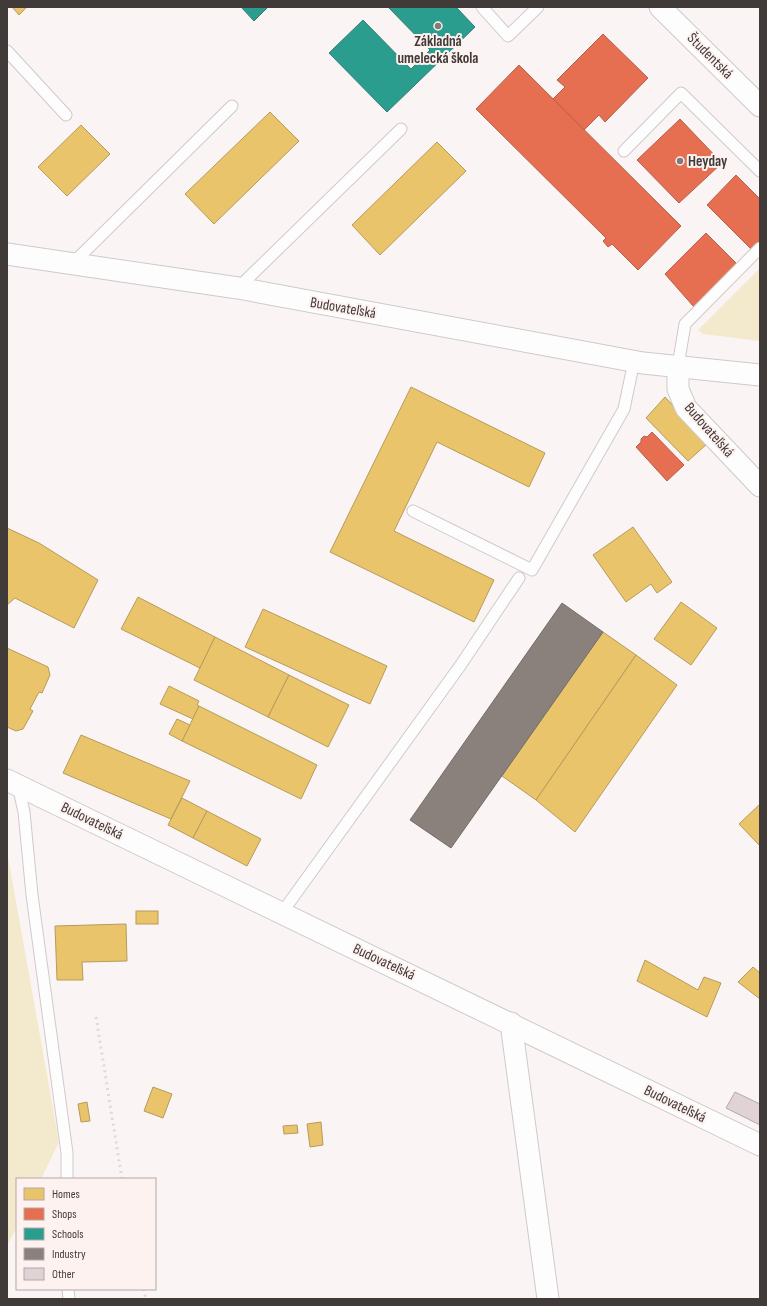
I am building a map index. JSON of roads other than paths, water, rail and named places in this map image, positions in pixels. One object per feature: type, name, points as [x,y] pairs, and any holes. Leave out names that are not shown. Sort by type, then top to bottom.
[{"type":"street","name":"Študentská","points":[[660,7],[760,106]]},
{"type":"street","name":"Budovateľská","points":[[7,254],[238,288],[634,361],[760,374]]},
{"type":"street","name":"Budovateľská","points":[[678,366],[678,389],[686,408],[760,486]]},
{"type":"street","name":"Budovateľská","points":[[12,782],[281,914],[511,1023],[760,1145]]},
{"type":"street","points":[[511,1023],[548,1299]]},
{"type":"lane","points":[[482,7],[508,36],[538,7]]},
{"type":"lane","points":[[7,51],[66,115]]},
{"type":"lane","points":[[624,151],[681,94],[760,171]]},
{"type":"lane","points":[[72,264],[232,106]]},
{"type":"lane","points":[[238,288],[401,129]]},
{"type":"lane","points":[[678,366],[685,324],[760,248]]},
{"type":"lane","points":[[413,511],[532,570],[624,409],[634,361]]},
{"type":"lane","points":[[281,914],[460,666],[519,578]]},
{"type":"lane","points":[[12,782],[24,812],[32,896],[67,1153],[67,1178]]},
{"type":"railway","points":[[96,1017],[122,1178]]},
{"type":"railway","points":[[143,1290],[146,1299]]},
{"type":"place","name":"Základná umelecká škola","points":[[438,26]]},
{"type":"place","name":"Heyday","points":[[680,161]]}]
